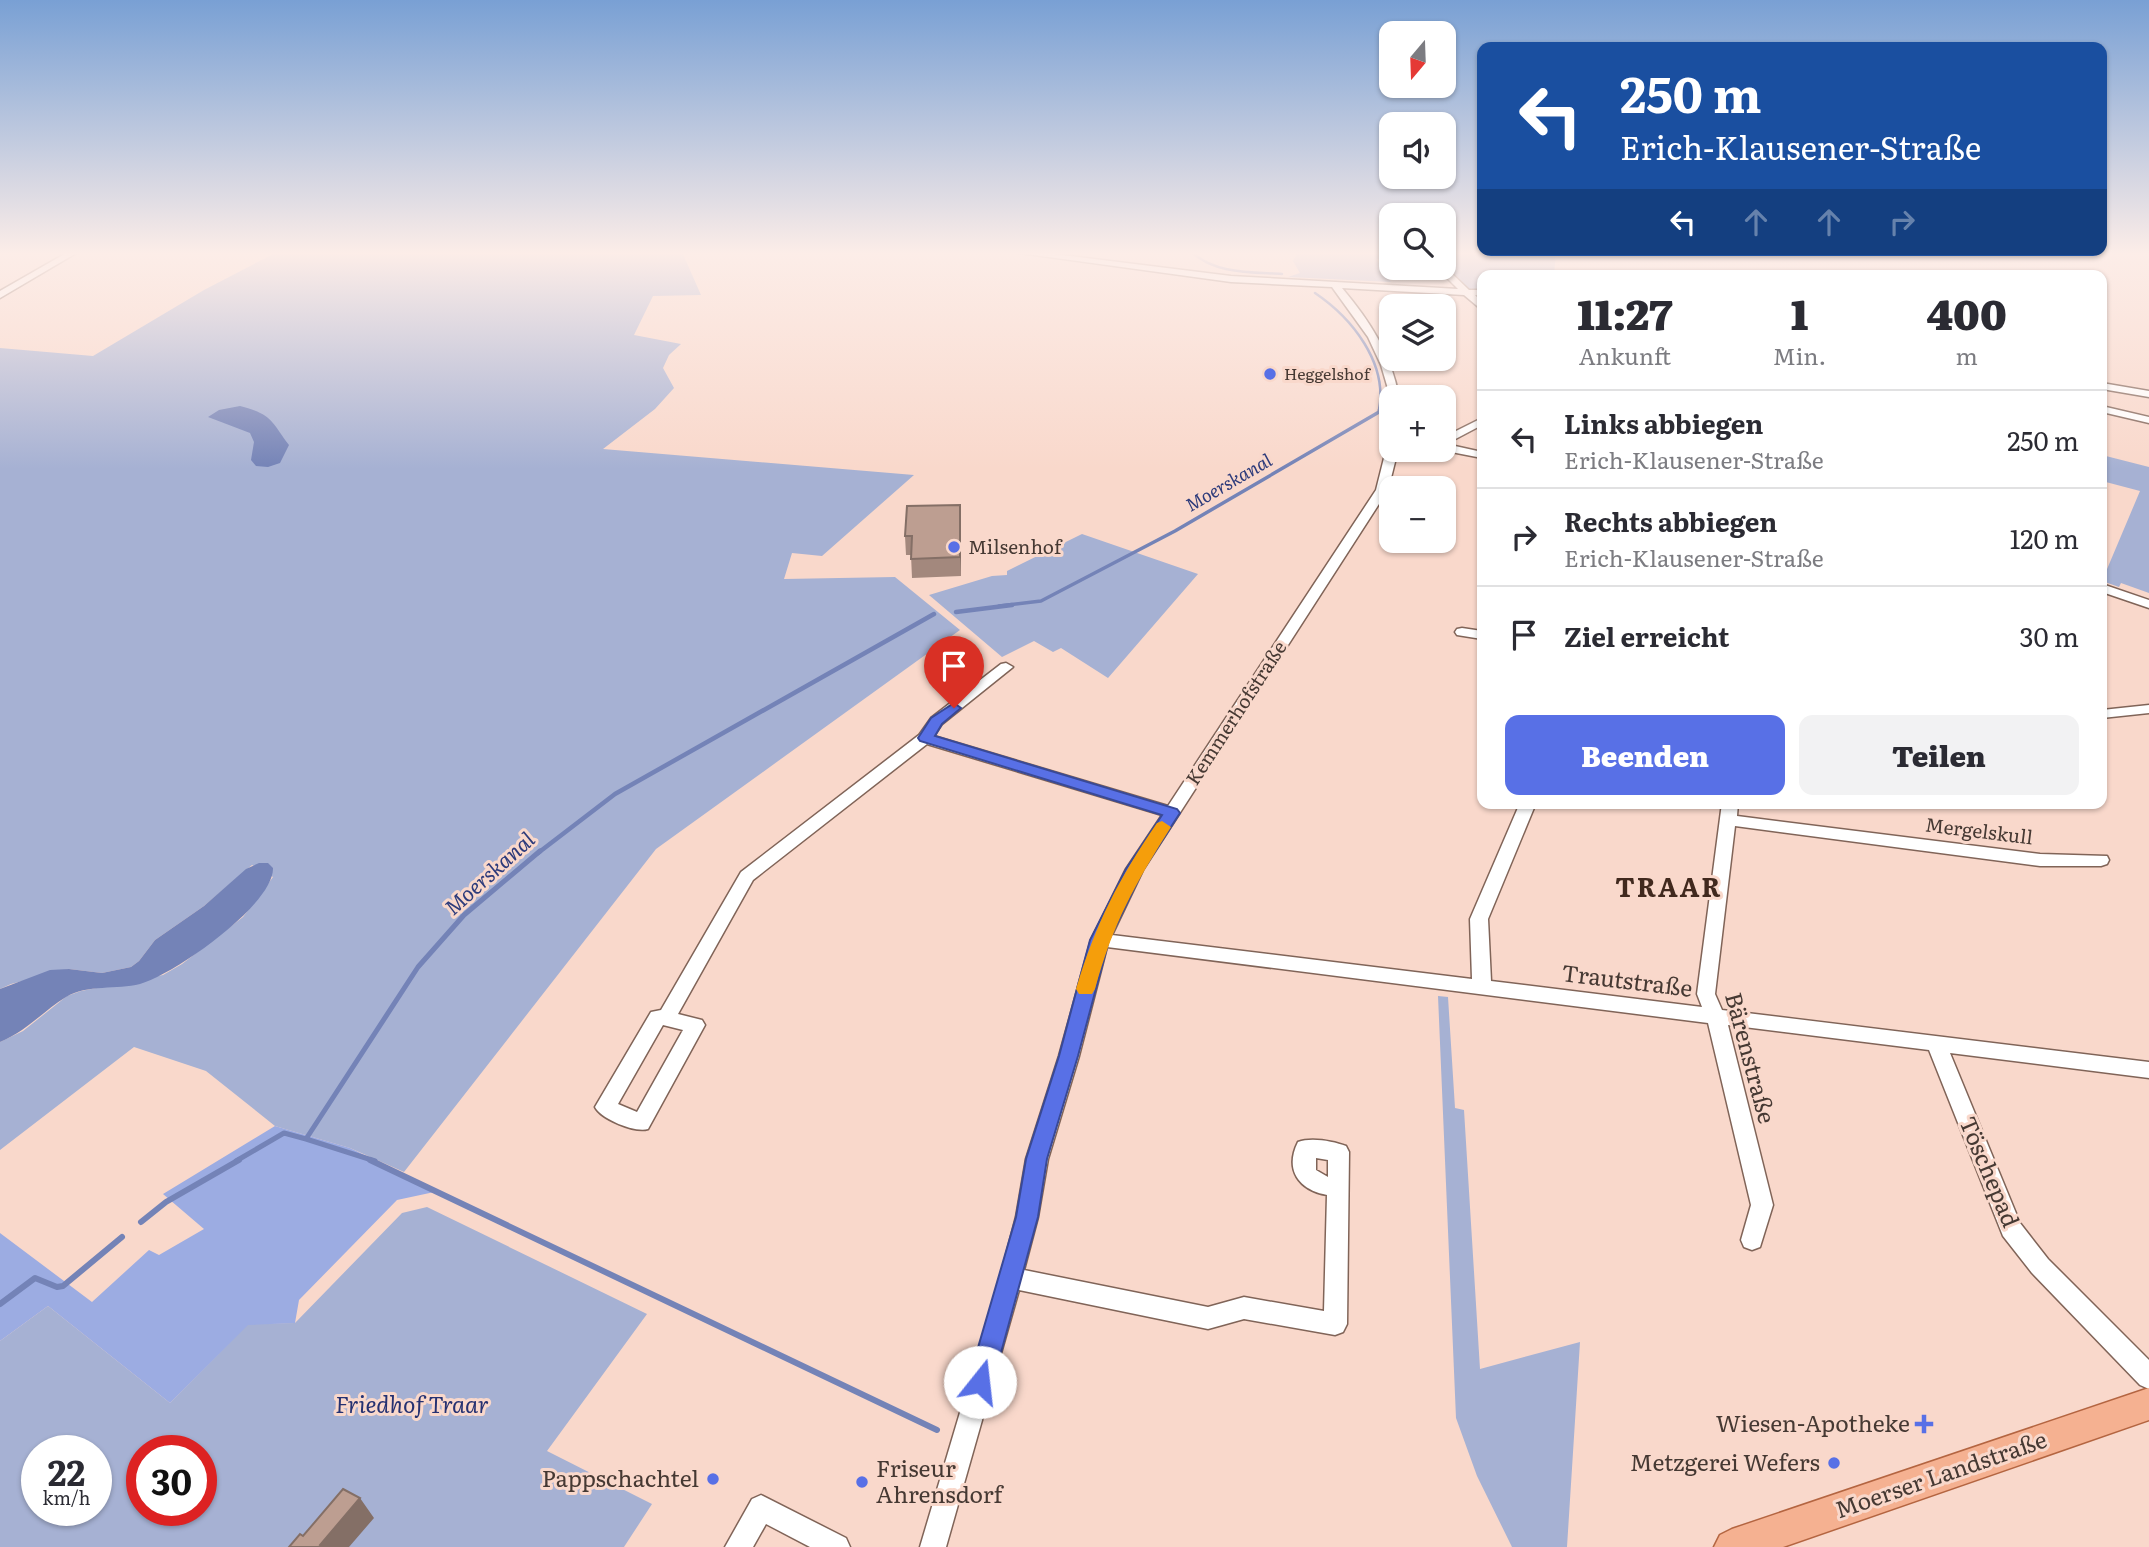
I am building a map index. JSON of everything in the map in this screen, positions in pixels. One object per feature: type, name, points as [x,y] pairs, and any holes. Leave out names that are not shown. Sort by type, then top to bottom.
[{"type":"main road","name":"Moerser Landstraße","points":[[1743,1545],[2149,1404]]},
{"type":"street","points":[[1366,324],[1372,332],[1392,385]]},
{"type":"street","points":[[2107,387],[2149,394]]},
{"type":"street","points":[[2107,408],[2117,389]]},
{"type":"street","points":[[2107,414],[2149,420]]},
{"type":"street","points":[[1456,435],[1477,424]]},
{"type":"street","points":[[1456,450],[1477,454]]},
{"type":"street","name":"Kemmerhofstraße","points":[[933,1547],[1011,1278],[1027,1217],[1037,1159],[1069,1056],[1100,940],[1135,869],[1374,502],[1387,478],[1390,462]]},
{"type":"street","points":[[2107,589],[2149,604]]},
{"type":"street","points":[[1462,632],[1477,634]]},
{"type":"street","points":[[666,1018],[747,876],[925,738],[936,721],[1006,667]]},
{"type":"street","points":[[2107,713],[2149,709]]},
{"type":"street","points":[[925,738],[1172,813]]},
{"type":"street","points":[[1482,988],[1479,919],[1525,809]]},
{"type":"street","name":"Mergelskull","points":[[1729,812],[2040,860],[2101,860]]},
{"type":"street","name":"Bärenstraße","points":[[1729,812],[1706,994],[1720,1029],[1762,1205],[1752,1240]]},
{"type":"street","name":"Trautstraße","points":[[1100,940],[2149,1070]]},
{"type":"street","points":[[658,1017],[666,1018],[695,1025],[641,1123],[605,1107],[658,1017]]},
{"type":"street","name":"Töschepad","points":[[1937,1045],[2011,1229],[2040,1266],[2149,1377]]},
{"type":"street","points":[[1011,1278],[1200,1317],[1208,1318],[1244,1308],[1335,1324],[1338,1188]]},
{"type":"street","points":[[738,1547],[761,1508],[837,1547]]},
{"type":"green space","points":[[146,324],[639,324],[634,335],[681,344],[669,355],[663,368],[674,388],[655,409],[603,449],[914,475],[822,556],[792,553],[784,579],[895,577],[960,630],[656,849],[404,1172],[350,1148],[275,1126],[206,1071],[134,1047],[0,1150],[0,1042],[23,1031],[67,996],[163,975],[182,964],[243,917],[273,877],[252,865],[204,906],[155,940],[131,967],[102,973],[69,969],[0,989],[0,348],[93,356]]},
{"type":"green space","points":[[2107,456],[2149,467],[2149,593],[2121,583],[2119,587],[2107,583],[2107,569],[2140,491],[2107,482]]},
{"type":"green space","points":[[1082,534],[1198,574],[1108,678],[1061,648],[1053,652],[1034,641],[1002,657],[929,595],[992,576],[1007,575],[1007,571]]},
{"type":"green space","points":[[1438,996],[1448,997],[1455,1108],[1464,1110],[1480,1369],[1580,1342],[1567,1547],[1512,1547],[1477,1476],[1456,1418]]},
{"type":"green space","name":"Friedhof Traar","points":[[427,1207],[647,1314],[547,1451],[652,1504],[624,1547],[0,1547],[0,1341],[48,1306],[170,1403],[248,1324],[295,1323],[402,1213]]},
{"type":"shaded area","points":[[240,406],[265,416],[289,445],[280,463],[268,467],[256,466],[251,460],[254,442],[250,433],[208,417],[219,410]]},
{"type":"shaded area","points":[[259,863],[268,863],[273,868],[269,883],[240,919],[197,953],[140,984],[74,993],[19,1032],[0,1042],[0,989],[50,970],[102,973],[131,967],[155,940],[204,906],[246,869]]},
{"type":"shaded area","points":[[275,1126],[350,1148],[439,1191],[397,1200],[299,1300],[295,1323],[248,1325],[170,1403],[48,1306],[0,1341],[0,1233],[92,1302],[149,1250],[159,1255],[204,1229],[163,1194]]},
{"type":"building","points":[[960,505],[960,557],[911,559],[912,536],[905,536],[907,506]]},
{"type":"building","points":[[343,1489],[360,1498],[320,1545],[323,1547],[289,1547],[300,1534],[303,1536]]},
{"type":"waterway","name":"Moerskanal","points":[[1350,324],[1372,359],[1379,385]]},
{"type":"waterway","name":"Moerskanal","points":[[999,606],[1041,601],[1175,531],[1379,412]]},
{"type":"waterway","name":"Moerskanal","points":[[956,612],[1012,605]]},
{"type":"waterway","name":"Moerskanal","points":[[538,853],[615,794],[934,614]]},
{"type":"waterway","name":"Moerskanal","points":[[306,1139],[418,967],[464,915],[540,851]]},
{"type":"waterway","name":"Moerskanal","points":[[236,1161],[284,1133],[306,1139]]},
{"type":"waterway","points":[[306,1139],[375,1161]]},
{"type":"waterway","name":"Moerskanal","points":[[141,1222],[166,1202],[239,1160]]},
{"type":"waterway","points":[[370,1160],[937,1430]]},
{"type":"waterway","name":"Moerskanal","points":[[0,1304],[35,1278],[57,1287],[63,1286],[122,1237]]},
{"type":"slow traffic","points":[[1086,989],[1100,940],[1115,906],[1162,827]]},
{"type":"place","name":"Heggelshof","points":[[1270,374]]},
{"type":"place","name":"Milsenhof","points":[[954,547]]},
{"type":"place","name":"Wiesen-Apotheke","points":[[1924,1424]]},
{"type":"place","name":"Metzgerei Wefers","points":[[1834,1463]]},
{"type":"place","name":"Pappschachtel","points":[[713,1479]]},
{"type":"place","name":"Friseur Ahrensdorf","points":[[862,1482]]},
{"type":"district","name":"TRAAR","points":[[1669,888]]},
{"type":"route","points":[[954,708],[936,721],[925,738],[1172,813],[1135,869],[1100,940],[1069,1056],[1058,1083],[1037,1159],[1027,1217],[980,1382]]}]
